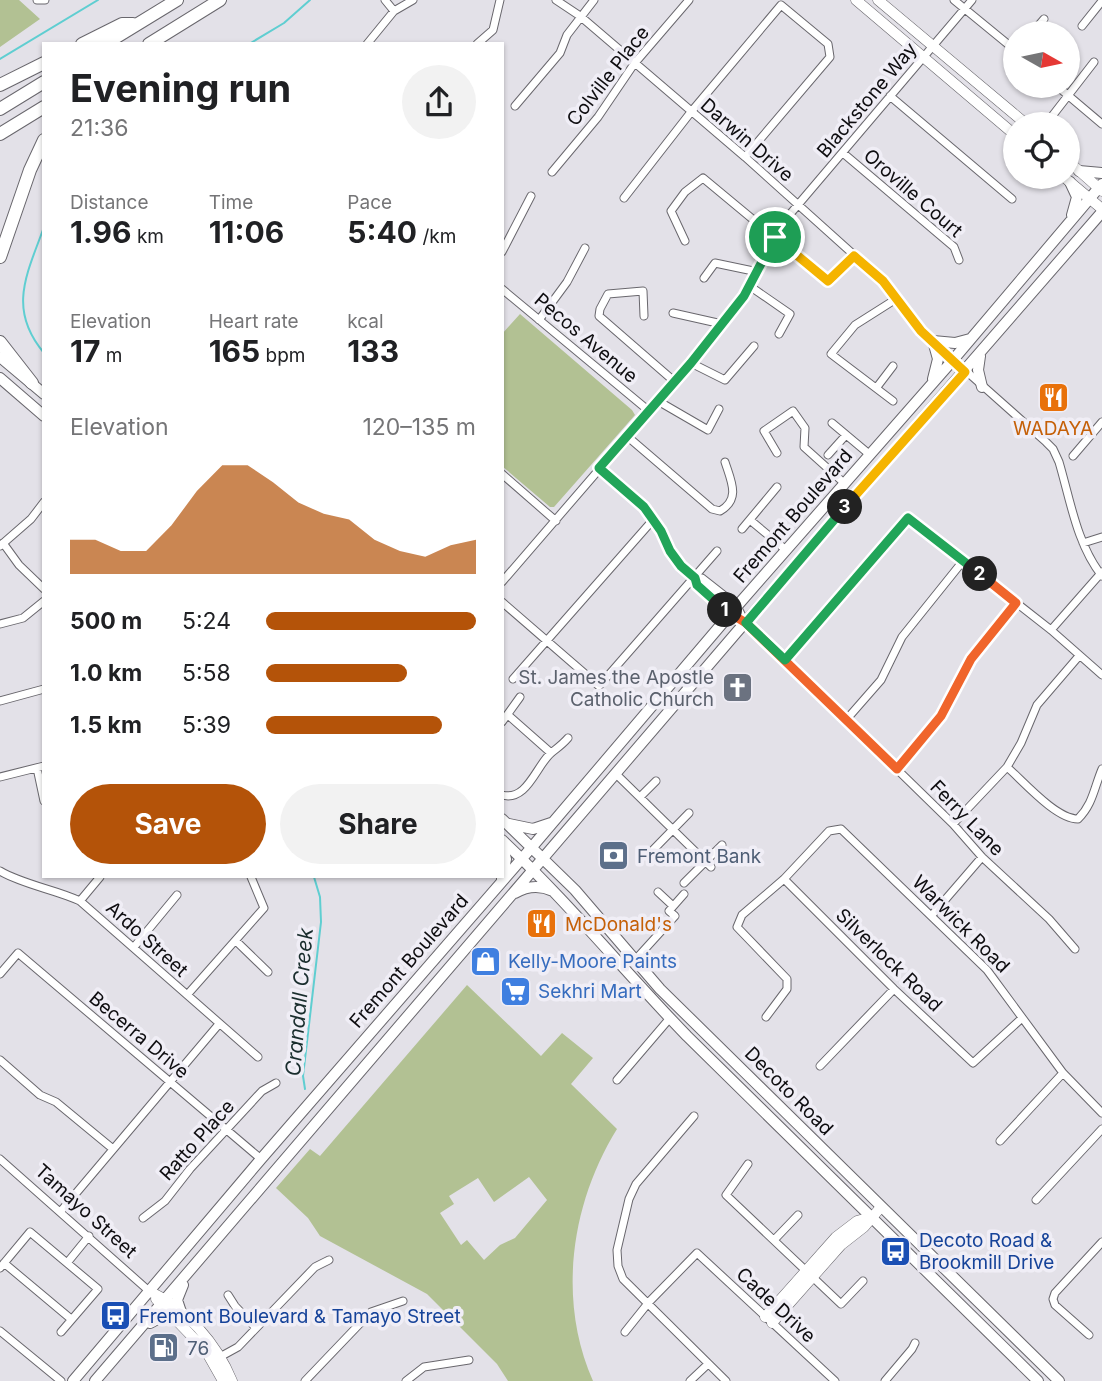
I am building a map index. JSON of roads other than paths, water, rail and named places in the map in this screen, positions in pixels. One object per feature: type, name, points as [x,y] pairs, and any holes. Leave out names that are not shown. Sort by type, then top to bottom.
[{"type":"highway","points":[[108,42],[177,0]]},
{"type":"highway","points":[[120,42],[188,0]]},
{"type":"highway","points":[[152,42],[220,0]]},
{"type":"highway","points":[[160,42],[188,20]]},
{"type":"highway","points":[[86,42],[122,24],[136,25]]},
{"type":"highway","points":[[0,85],[42,64]]},
{"type":"highway","points":[[0,109],[42,83]]},
{"type":"highway","points":[[0,134],[42,108]]},
{"type":"highway","points":[[0,257],[30,170],[42,144]]},
{"type":"highway","points":[[0,342],[32,383]]},
{"type":"main road","points":[[856,0],[1003,125]]},
{"type":"main road","points":[[878,0],[1012,112]]},
{"type":"main road","points":[[1080,171],[1102,173]]},
{"type":"main road","points":[[1080,172],[1101,187]]},
{"type":"main road","name":"Fremont Boulevard","points":[[73,1381],[261,1158],[1101,187]]},
{"type":"main road","points":[[1070,221],[1077,197],[1073,189]]},
{"type":"main road","points":[[1078,189],[1102,210]]},
{"type":"main road","name":"Fremont Boulevard","points":[[95,1381],[1102,210]]},
{"type":"main road","points":[[1088,228],[1102,225]]},
{"type":"main road","points":[[932,383],[938,359],[933,341],[955,343],[970,339]]},
{"type":"main road","points":[[980,354],[978,368],[982,387]]},
{"type":"main road","points":[[0,358],[42,392]]},
{"type":"main road","points":[[0,378],[42,413]]},
{"type":"main road","points":[[505,821],[533,829],[554,822]]},
{"type":"main road","name":"Decoto Road","points":[[505,821],[596,913],[660,989],[1059,1381]]},
{"type":"main road","name":"Decoto Road","points":[[504,844],[554,891],[670,1018],[1038,1381]]},
{"type":"main road","points":[[499,885],[501,878]]},
{"type":"main road","points":[[510,896],[530,887],[554,891]]},
{"type":"main road","points":[[769,1320],[810,1274],[836,1237],[857,1221],[871,1217],[881,1207]]},
{"type":"main road","points":[[136,1333],[158,1318],[178,1315],[178,1296],[192,1268]]},
{"type":"main road","name":"Tamayo Street","points":[[149,1291],[204,1335],[232,1381]]},
{"type":"main road","name":"Tamayo Street","points":[[217,1359],[223,1381]]},
{"type":"street","points":[[385,0],[394,11]]},
{"type":"street","points":[[369,42],[394,11],[412,0]]},
{"type":"street","points":[[479,42],[493,30],[500,0]]},
{"type":"street","name":"Darwin Drive","points":[[556,0],[580,16],[745,157],[883,281],[921,331],[1053,449],[1083,543],[1091,562],[1101,574]]},
{"type":"street","points":[[515,106],[560,52],[567,35],[594,0]]},
{"type":"street","name":"Colville Place","points":[[552,172],[598,117],[634,64],[689,0]]},
{"type":"street","points":[[954,0],[1003,40]]},
{"type":"street","name":"Blackstone Way","points":[[504,580],[691,363],[751,287],[775,237],[798,206],[972,0]]},
{"type":"street","points":[[1082,26],[1102,1]]},
{"type":"street","points":[[624,198],[691,112],[781,5],[828,44],[830,53],[827,61],[745,157]]},
{"type":"street","points":[[1080,80],[1094,62]]},
{"type":"street","points":[[890,96],[1012,199]]},
{"type":"street","points":[[1055,112],[1066,98]]},
{"type":"street","points":[[1072,98],[1102,124]]},
{"type":"street","name":"Oroville Court","points":[[842,153],[954,247],[959,260]]},
{"type":"street","points":[[685,240],[671,211],[672,206],[703,178],[828,281],[854,256]]},
{"type":"street","points":[[504,248],[531,196]]},
{"type":"street","points":[[540,320],[567,282],[585,248]]},
{"type":"street","points":[[704,278],[715,262],[758,272]]},
{"type":"street","points":[[751,287],[790,314],[779,334]]},
{"type":"street","name":"Pecos Avenue","points":[[504,291],[649,411]]},
{"type":"street","points":[[644,316],[643,291],[608,293],[599,316],[675,382]]},
{"type":"street","points":[[893,401],[831,354],[855,325],[896,299]]},
{"type":"street","points":[[673,313],[722,324]]},
{"type":"street","points":[[691,363],[725,380],[754,346]]},
{"type":"street","points":[[877,387],[893,366]]},
{"type":"street","points":[[658,401],[708,430],[719,410]]},
{"type":"street","points":[[777,453],[764,431],[793,411],[805,428],[804,447],[844,483]]},
{"type":"street","points":[[1073,456],[1102,422]]},
{"type":"street","points":[[832,423],[869,454]]},
{"type":"street","points":[[828,455],[846,435]]},
{"type":"street","points":[[628,437],[712,509],[720,511],[733,500],[734,495],[725,462]]},
{"type":"street","name":"Ferry Lane","points":[[599,468],[644,507],[681,566],[695,578],[702,578],[953,824],[982,857],[1049,919],[1075,949]]},
{"type":"street","points":[[504,476],[556,521]]},
{"type":"street","points":[[742,530],[777,487]]},
{"type":"street","points":[[42,505],[31,519],[2,544],[42,587]]},
{"type":"street","points":[[785,660],[908,518],[1051,631],[1102,675]]},
{"type":"street","points":[[750,520],[786,550]]},
{"type":"street","points":[[513,679],[652,521]]},
{"type":"street","points":[[1083,543],[1102,537]]},
{"type":"street","points":[[504,604],[599,686],[717,551]]},
{"type":"street","points":[[846,720],[881,680],[902,637],[963,561]]},
{"type":"street","points":[[1051,631],[1101,574]]},
{"type":"street","points":[[0,624],[23,618],[42,603]]},
{"type":"street","points":[[897,769],[941,716],[971,659],[1016,603]]},
{"type":"street","points":[[953,824],[1007,767],[1021,743],[1037,705],[1079,656]]},
{"type":"street","points":[[0,701],[42,690]]},
{"type":"street","points":[[504,720],[520,697]]},
{"type":"street","points":[[509,716],[551,753]]},
{"type":"street","points":[[504,796],[518,794],[551,753],[559,749],[568,738]]},
{"type":"street","points":[[0,777],[40,767]]},
{"type":"street","points":[[1007,767],[1069,819],[1078,819],[1098,799],[1102,769]]},
{"type":"street","points":[[616,774],[708,864]]},
{"type":"street","points":[[640,797],[656,781]]},
{"type":"street","points":[[651,852],[689,813]]},
{"type":"street","name":"Warwick Road","points":[[784,879],[829,831],[841,829],[987,970],[1063,1073],[1102,1113]]},
{"type":"street","points":[[684,883],[708,864],[722,845]]},
{"type":"street","points":[[932,915],[982,857]]},
{"type":"street","name":"Ardo Street","points":[[0,871],[80,901],[258,1057]]},
{"type":"street","points":[[80,901],[99,878]]},
{"type":"street","points":[[187,995],[264,908],[251,878]]},
{"type":"street","points":[[766,1017],[787,989],[787,979],[737,927],[741,915],[784,879]]},
{"type":"street","name":"Silverlock Road","points":[[784,879],[973,1063],[1021,1019]]},
{"type":"street","points":[[658,892],[673,906]]},
{"type":"street","points":[[635,960],[675,916],[669,911],[684,894]]},
{"type":"street","points":[[134,947],[177,895]]},
{"type":"street","points":[[236,941],[268,972]]},
{"type":"street","name":"Becerra Drive","points":[[0,974],[18,953],[261,1158]]},
{"type":"street","points":[[820,1066],[894,989]]},
{"type":"street","points":[[617,1080],[670,1018]]},
{"type":"street","points":[[61,1211],[219,1024]]},
{"type":"street","points":[[0,1060],[40,1095],[56,1102],[113,1149]]},
{"type":"street","points":[[1000,1141],[1063,1073]]},
{"type":"street","name":"Ratto Place","points":[[143,1218],[165,1201],[190,1169],[262,1091],[276,1083]]},
{"type":"street","points":[[694,1116],[636,1184],[624,1214],[617,1250],[618,1266],[624,1279],[726,1381]]},
{"type":"street","points":[[1036,1200],[1102,1129]]},
{"type":"street","name":"Tamayo Street","points":[[0,1159],[149,1291]]},
{"type":"street","points":[[748,1164],[726,1195],[841,1304],[863,1281]]},
{"type":"street","points":[[775,1239],[798,1215]]},
{"type":"street","points":[[61,1332],[98,1289],[30,1232],[2,1265],[71,1319]]},
{"type":"street","points":[[67,1263],[89,1236]]},
{"type":"street","points":[[1089,1335],[1055,1305],[1053,1299],[1055,1293],[1102,1242]]},
{"type":"street","name":"Cade Drive","points":[[649,1302],[697,1253],[835,1381]]},
{"type":"street","points":[[217,1359],[238,1347],[315,1267],[329,1260]]},
{"type":"street","points":[[228,1294],[235,1306],[257,1328]]},
{"type":"street","points":[[305,1381],[371,1312],[403,1301]]},
{"type":"street","points":[[625,1332],[649,1302]]},
{"type":"street","points":[[0,1331],[61,1381]]},
{"type":"street","points":[[885,1381],[915,1343]]},
{"type":"street","points":[[406,1381],[424,1367],[469,1360]]},
{"type":"street","points":[[690,1381],[708,1364]]},
{"type":"waterway","points":[[0,59],[98,0]]},
{"type":"waterway","name":"Crandall Creek","points":[[252,42],[284,23],[310,0]]},
{"type":"waterway","name":"Crandall Creek","points":[[42,232],[27,276],[23,306],[26,321],[42,350]]},
{"type":"waterway","name":"Crandall Creek","points":[[305,1089],[303,1076],[321,922],[320,897],[314,878]]},
{"type":"place","name":"WADAYA","points":[[1053,397]]},
{"type":"place","name":"St. James the Apostle Catholic Church","points":[[737,688]]},
{"type":"place","name":"Fremont Bank","points":[[614,856]]},
{"type":"place","name":"McDonald's","points":[[542,924]]},
{"type":"place","name":"Kelly-Moore Paints","points":[[485,961]]},
{"type":"place","name":"Sekhri Mart","points":[[515,991]]},
{"type":"place","name":"Decoto Road & Brookmill Drive","points":[[896,1251]]},
{"type":"place","name":"Fremont Boulevard & Tamayo Street","points":[[116,1316]]},
{"type":"place","name":"76","points":[[164,1348]]}]
